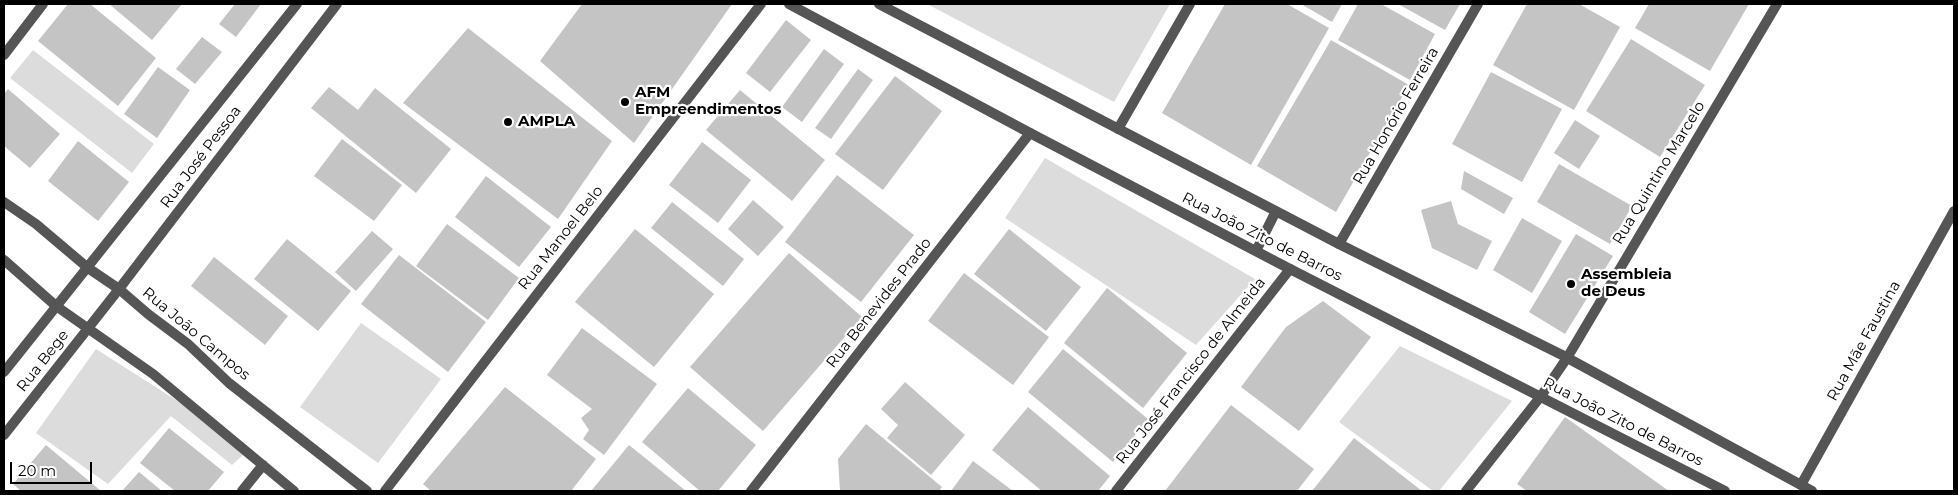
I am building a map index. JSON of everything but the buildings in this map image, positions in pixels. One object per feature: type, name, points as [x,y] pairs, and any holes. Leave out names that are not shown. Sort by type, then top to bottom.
[{"type":"street","points":[[4,55],[43,4]]},
{"type":"street","name":"Rua José Pessoa","points":[[56,306],[297,4]]},
{"type":"street","name":"Rua José Pessoa","points":[[88,329],[337,4]]},
{"type":"street","name":"Rua Manoel Belo","points":[[385,491],[761,4]]},
{"type":"street","name":"Rua João Zito de Barros","points":[[789,4],[1290,269],[1725,491]]},
{"type":"street","name":"Rua João Zito de Barros","points":[[879,4],[1339,244],[1567,358],[1812,491]]},
{"type":"street","points":[[1118,129],[1190,4]]},
{"type":"street","name":"Rua Honório Ferreira","points":[[1339,244],[1478,4]]},
{"type":"street","name":"Rua Quintino Marcelo","points":[[1466,491],[1541,396],[1567,358],[1777,4]]},
{"type":"street","name":"Rua Benevides Prado","points":[[751,491],[1030,133]]},
{"type":"street","name":"Rua João Campos","points":[[4,202],[36,224],[88,268],[119,289],[188,344],[229,383],[367,491]]},
{"type":"street","points":[[1256,251],[1276,211]]},
{"type":"street","name":"Rua Mãe Faustina","points":[[1801,485],[1954,211]]},
{"type":"street","points":[[4,260],[56,306],[153,374],[294,491]]},
{"type":"street","name":"Rua José Francisco de Almeida","points":[[1116,491],[1290,269]]},
{"type":"street","name":"Rua Bege","points":[[4,372],[56,306]]},
{"type":"street","name":"Rua Bege","points":[[4,435],[88,329]]},
{"type":"street","points":[[242,491],[263,465]]},
{"type":"shaded area","points":[[927,4],[1170,4],[1114,102]]},
{"type":"shaded area","points":[[33,50],[154,144],[132,173],[10,78]]},
{"type":"shaded area","points":[[1045,158],[1255,279],[1196,345],[1005,218]]},
{"type":"shaded area","points":[[361,323],[441,379],[378,463],[300,407]]},
{"type":"shaded area","points":[[1400,346],[1512,401],[1439,491],[1433,491],[1339,422]]},
{"type":"shaded area","points":[[96,349],[198,414],[243,455],[232,465],[171,416],[108,484],[36,433]]},
{"type":"place","name":"AFM Empreendimentos","points":[[625,102]]},
{"type":"place","name":"AMPLA","points":[[508,122]]},
{"type":"place","name":"Assembleia de Deus","points":[[1571,284]]}]
